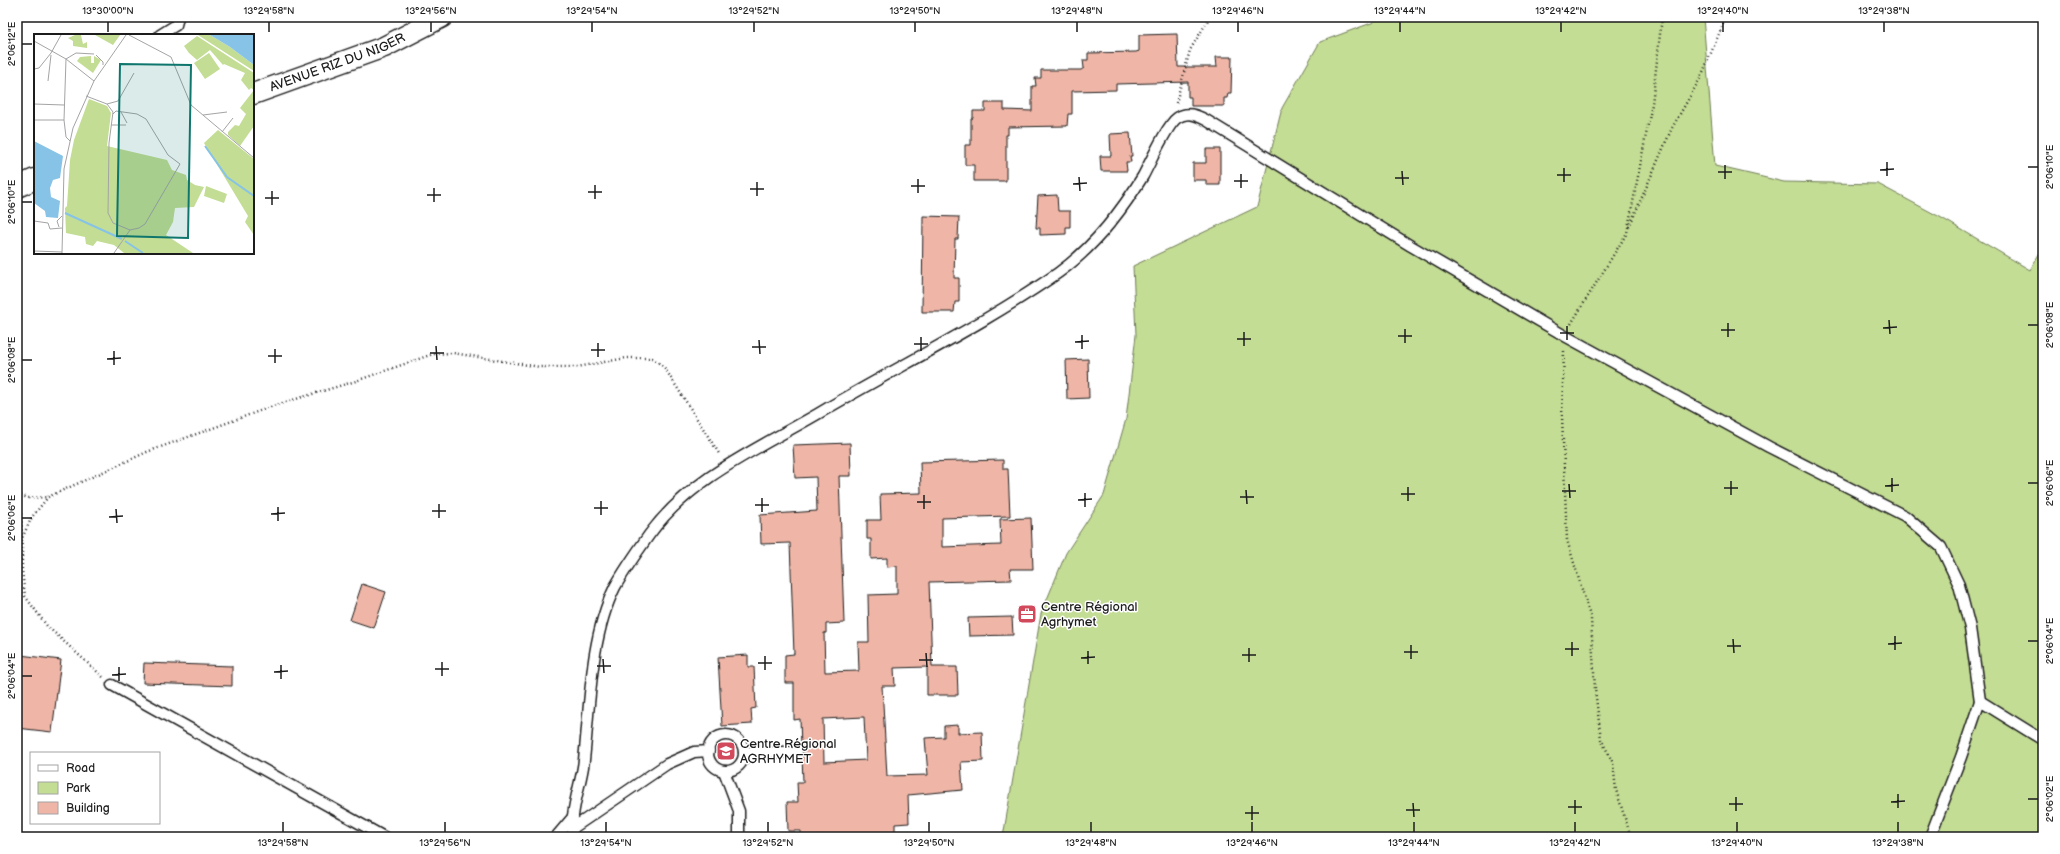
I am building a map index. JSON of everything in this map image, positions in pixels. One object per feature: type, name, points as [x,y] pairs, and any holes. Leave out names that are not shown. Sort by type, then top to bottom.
[{"type":"street","name":"AVENUE RIZ DU NIGER","points":[[254,94],[384,47],[442,17]]},
{"type":"street","points":[[17,187],[34,179]]},
{"type":"lane","points":[[162,34],[176,25],[178,17]]},
{"type":"lane","points":[[572,832],[573,817],[584,764],[600,632],[614,589],[640,548],[666,516],[685,496],[727,465],[920,356],[1039,285],[1075,261],[1118,213],[1140,179],[1169,126],[1175,119],[1185,114],[1194,114],[1411,246],[1565,336],[1769,447],[1905,516],[1941,547],[1959,585],[1970,628],[1980,701],[1961,758],[1930,837]]},
{"type":"lane","points":[[112,685],[384,837]]},
{"type":"lane","points":[[1980,701],[2043,740]]},
{"type":"lane","points":[[725,736],[733,737],[740,741],[744,752],[741,763],[735,769],[724,771],[714,766],[710,759],[709,751],[715,741],[725,736]]},
{"type":"lane","points":[[572,832],[667,764],[694,752],[709,751]]},
{"type":"lane","points":[[744,752],[797,752]]},
{"type":"lane","points":[[724,771],[739,811],[739,837]]},
{"type":"lane","points":[[556,837],[573,817]]},
{"type":"path","points":[[1175,119],[1177,96],[1190,50],[1210,17]]},
{"type":"path","points":[[1626,233],[1652,104],[1662,17]]},
{"type":"path","points":[[1631,837],[1616,790],[1612,763],[1601,739],[1595,689],[1591,619],[1567,540],[1562,416],[1565,336],[1580,307],[1626,233],[1672,128],[1700,77],[1726,17]]},
{"type":"path","points":[[17,494],[28,498],[48,497],[147,452],[276,405],[356,381],[433,354],[452,353],[540,367],[578,368],[626,358],[652,358],[664,367],[727,465]]},
{"type":"path","points":[[17,494],[21,513],[22,570],[25,596],[47,626],[112,685]]},
{"type":"path","points":[[22,538],[32,517],[48,497]]},
{"type":"green space","points":[[1377,17],[1703,17],[1715,166],[1784,182],[1878,184],[1940,217],[2030,270],[2043,247],[2043,837],[1003,837],[1041,614],[1066,553],[1104,495],[1126,419],[1136,335],[1133,266],[1257,207],[1282,108],[1320,42],[1374,22]]},
{"type":"building","points":[[1177,34],[1178,67],[1217,67],[1216,57],[1232,57],[1231,93],[1228,93],[1227,98],[1224,98],[1224,106],[1191,106],[1191,97],[1188,97],[1188,82],[1116,84],[1116,90],[1072,91],[1072,114],[1068,114],[1067,126],[1008,127],[1008,135],[1006,135],[1006,181],[974,181],[974,165],[965,165],[965,145],[971,145],[971,119],[973,118],[973,111],[985,111],[985,103],[1004,103],[1004,110],[1032,111],[1032,86],[1036,86],[1035,78],[1041,78],[1041,70],[1081,70],[1084,68],[1083,60],[1088,60],[1088,53],[1136,52],[1139,51],[1139,35]]},
{"type":"building","points":[[1130,133],[1132,156],[1130,156],[1131,162],[1126,162],[1127,171],[1101,171],[1100,156],[1111,156],[1110,134]]},
{"type":"building","points":[[1206,149],[1220,149],[1220,185],[1206,185],[1206,180],[1193,180],[1193,163],[1206,163]]},
{"type":"building","points":[[1057,195],[1058,211],[1070,211],[1070,227],[1066,227],[1066,234],[1040,235],[1040,228],[1036,228],[1038,196]]},
{"type":"building","points":[[923,216],[959,217],[958,239],[955,239],[954,278],[959,278],[959,302],[955,302],[954,312],[922,312]]},
{"type":"building","points":[[1088,359],[1089,398],[1067,399],[1066,360]]},
{"type":"building","points":[[850,443],[851,476],[839,476],[844,623],[826,624],[826,633],[824,633],[825,672],[859,671],[858,642],[869,642],[868,595],[897,594],[897,566],[887,567],[887,558],[871,559],[871,539],[867,539],[867,520],[881,520],[880,494],[921,493],[920,462],[1003,460],[1003,469],[1008,469],[1010,516],[942,518],[942,547],[1001,545],[1000,519],[1031,518],[1033,569],[1010,569],[1011,580],[929,582],[932,667],[957,667],[958,695],[927,695],[927,667],[894,668],[895,686],[882,686],[887,776],[928,775],[925,738],[944,737],[944,726],[958,725],[958,733],[982,732],[983,761],[961,762],[963,790],[908,795],[909,823],[895,824],[895,834],[801,837],[801,831],[788,831],[787,802],[798,802],[797,782],[803,782],[803,752],[801,746],[800,719],[794,720],[794,683],[785,683],[785,655],[794,654],[790,543],[761,544],[760,515],[817,511],[816,477],[795,478],[793,445]],"holes":[[[864,717],[866,760],[824,762],[823,719]]]},
{"type":"building","points":[[362,584],[386,592],[374,628],[350,620]]},
{"type":"building","points":[[1012,617],[1013,635],[969,636],[968,618]]},
{"type":"building","points":[[20,655],[61,660],[52,732],[17,728],[17,678]]},
{"type":"building","points":[[748,655],[748,667],[754,667],[756,708],[751,709],[752,724],[722,726],[718,657]]},
{"type":"building","points":[[144,663],[232,666],[232,686],[143,683]]},
{"type":"place","name":"Centre Régional Agrhymet","points":[[1027,614]]},
{"type":"place","name":"Centre Régional AGRHYMET","points":[[726,751]]}]
